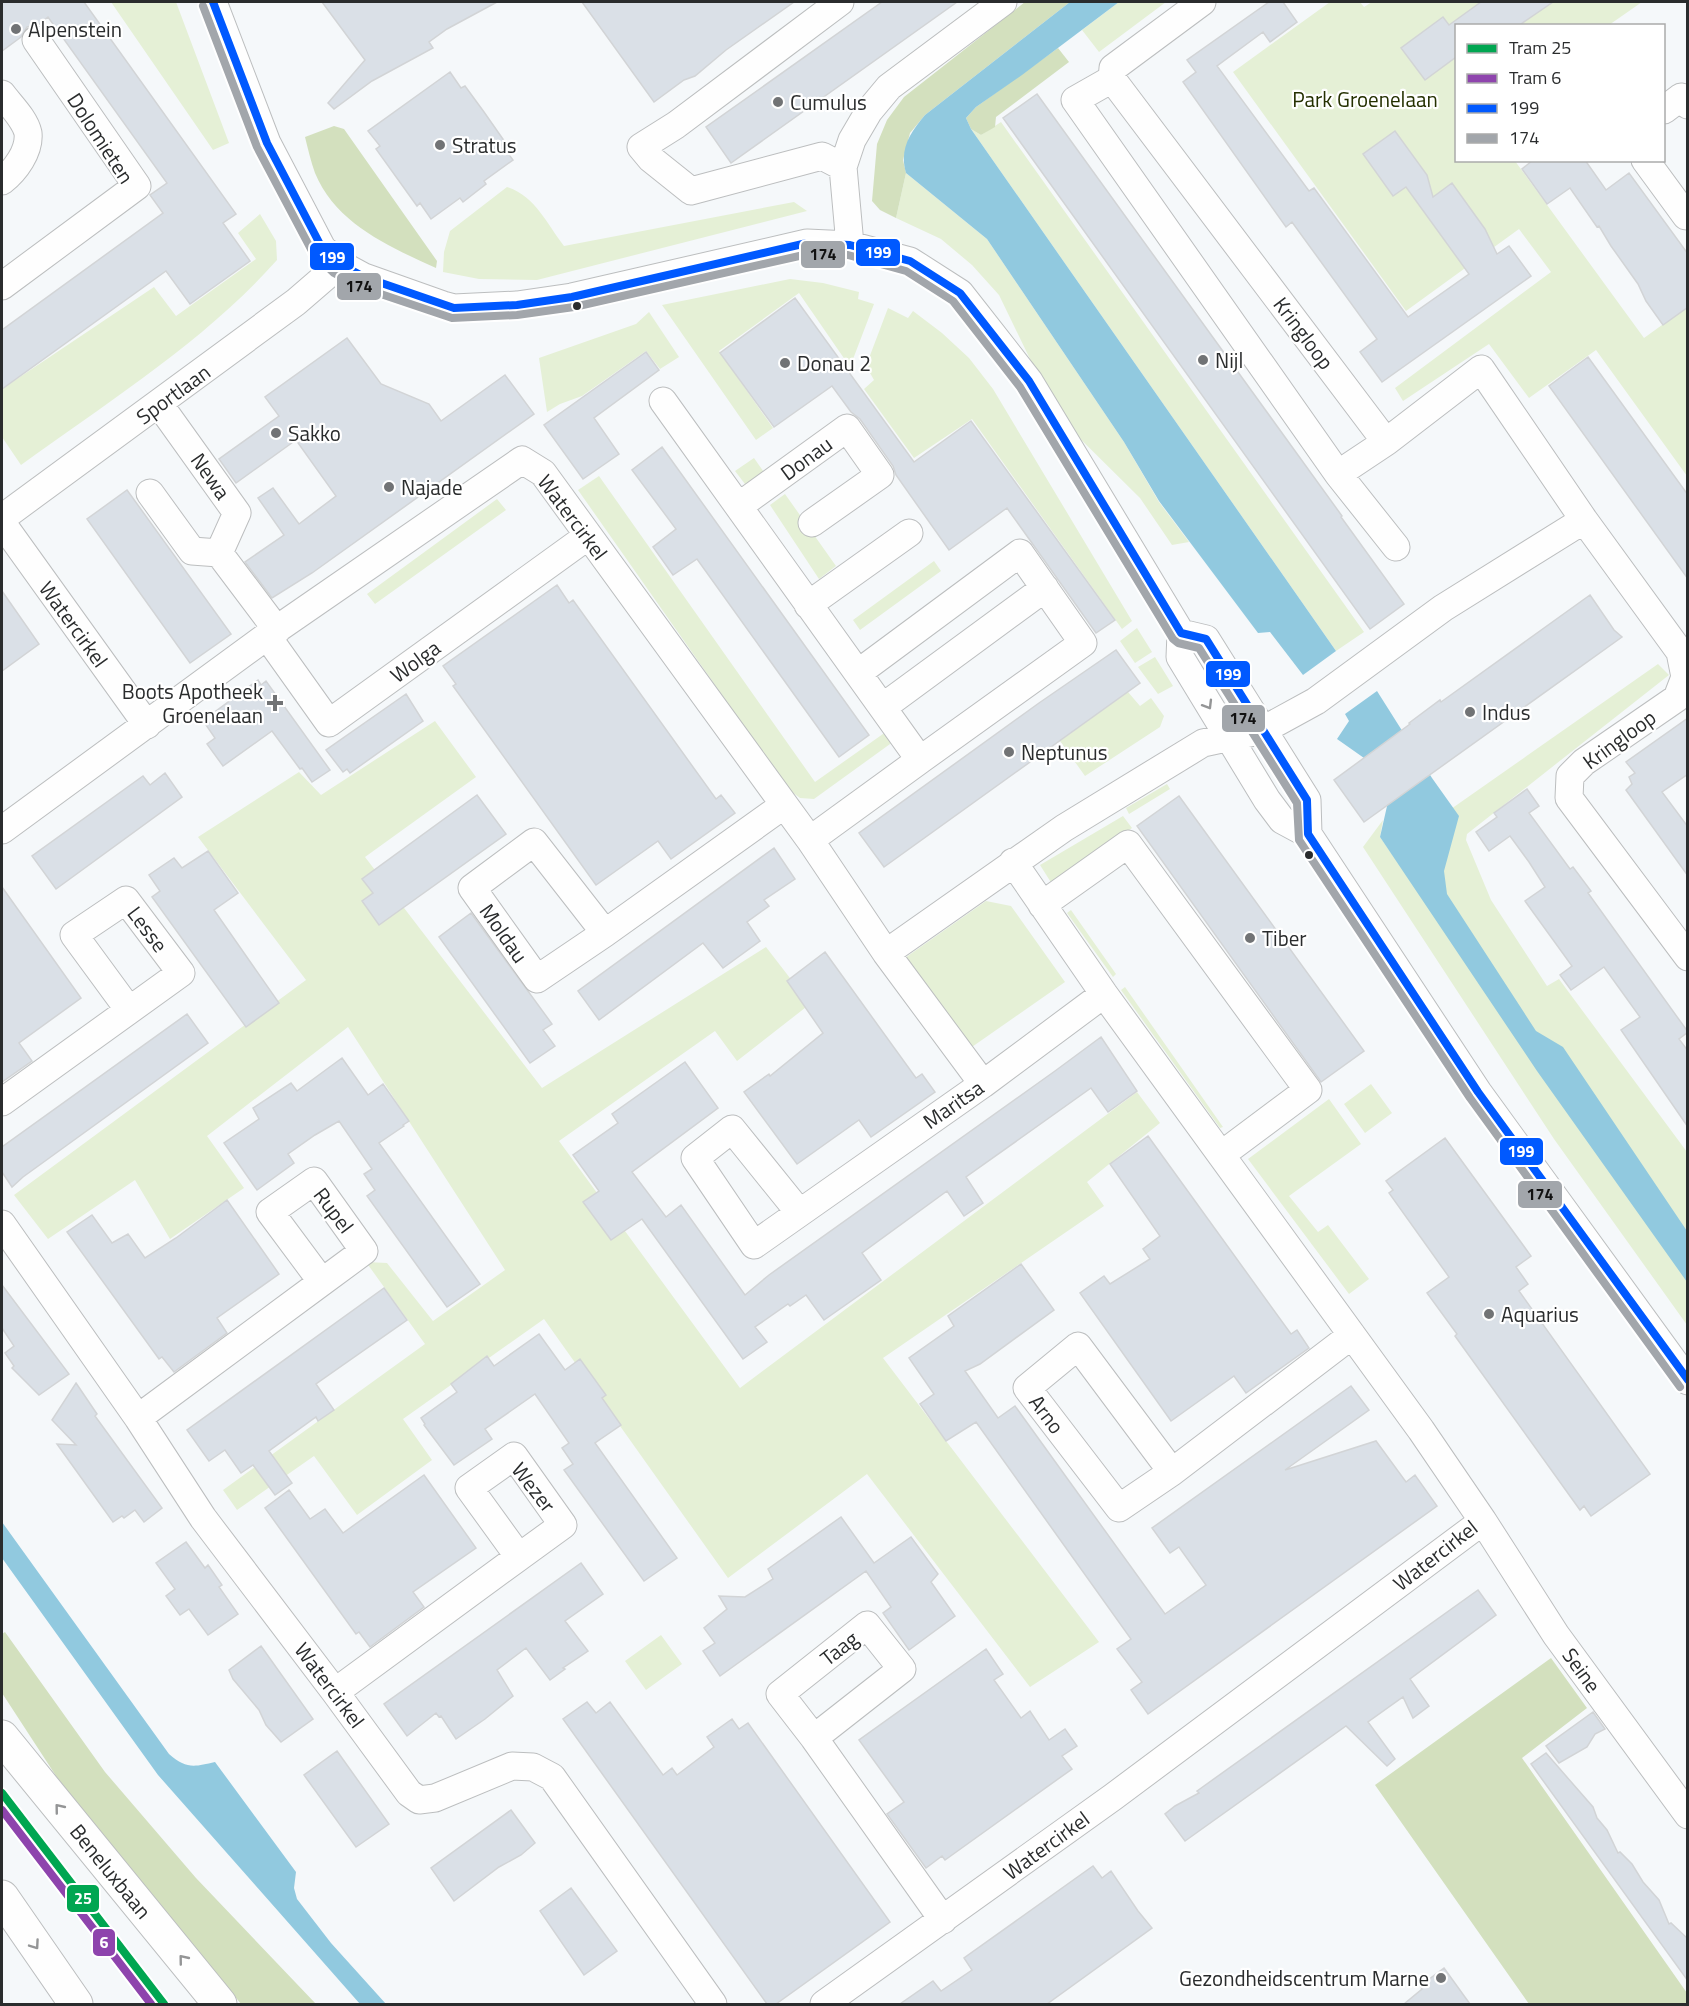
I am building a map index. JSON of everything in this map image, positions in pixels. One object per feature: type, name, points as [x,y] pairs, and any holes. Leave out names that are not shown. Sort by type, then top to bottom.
[{"type":"main road","name":"Beneluxbaan","points":[[2,1737],[220,2004]]},
{"type":"main road","points":[[2,1897],[76,2004]]},
{"type":"street","points":[[213,2],[267,143],[322,248],[340,264],[364,277],[454,308],[517,305],[572,297],[807,243],[850,245],[910,261],[960,293],[1029,381],[1180,633],[1180,657],[1267,800],[1282,820],[1308,834],[1478,1092],[1688,1381]]},
{"type":"street","points":[[840,2],[676,124],[641,147],[651,159],[691,191],[822,156],[843,167]]},
{"type":"street","points":[[850,245],[843,167],[852,140],[869,111],[889,87],[1003,2]]},
{"type":"street","points":[[1202,2],[1113,68],[1112,80],[1075,100],[1338,474],[1396,547]]},
{"type":"street","name":"Dolomieten","points":[[2,286],[137,186],[36,40]]},
{"type":"street","name":"Kringloop","points":[[1112,80],[1386,442],[1481,369],[1584,520],[1680,652],[1685,677],[1677,698],[1584,762],[1570,776],[1569,798],[1688,957]]},
{"type":"street","points":[[2,94],[19,115],[28,133],[25,153],[10,175],[2,181]]},
{"type":"street","points":[[1665,109],[1681,97],[1688,105]]},
{"type":"street","points":[[1646,162],[1686,216],[1688,215]]},
{"type":"street","name":"Sportlaan","points":[[2,518],[166,413],[340,264]]},
{"type":"street","points":[[663,401],[920,760]]},
{"type":"street","name":"Newa","points":[[166,413],[237,513],[219,553]]},
{"type":"street","name":"Donau","points":[[739,506],[847,428],[880,475],[812,523]]},
{"type":"street","points":[[1338,474],[1386,442]]},
{"type":"street","name":"Watercirkel","points":[[2,830],[272,633],[522,460],[543,473],[810,840],[886,953],[983,1084]]},
{"type":"street","points":[[150,494],[192,551],[219,553],[272,633]]},
{"type":"street","points":[[886,953],[1064,828],[1203,743],[1263,730],[1316,701],[1443,608],[1584,520]]},
{"type":"street","name":"Watercirkel","points":[[2,523],[147,724]]},
{"type":"street","points":[[808,605],[909,533]]},
{"type":"street","name":"Wolga","points":[[272,633],[329,723],[588,536]]},
{"type":"street","points":[[810,840],[1083,643],[1020,553],[858,673]]},
{"type":"street","points":[[883,707],[1045,588]]},
{"type":"street","points":[[1180,633],[1206,639],[1307,800],[1308,834]]},
{"type":"street","name":"Moldau","points":[[605,933],[534,842],[472,888],[537,979],[605,933],[784,805]]},
{"type":"street","points":[[1042,905],[1128,844],[1308,1090],[1221,1155]]},
{"type":"street","name":"Watercirkel","points":[[824,2004],[1113,1797],[1483,1521],[1421,1430],[1104,993],[1013,862]]},
{"type":"street","name":"Maritsa","points":[[800,1212],[983,1084],[1104,993]]},
{"type":"street","points":[[2,1102],[129,1010]]},
{"type":"street","name":"Watercirkel","points":[[2,1224],[138,1418],[203,1518],[409,1793],[419,1800],[435,1798],[512,1766],[533,1767],[552,1777],[713,2004]]},
{"type":"street","points":[[138,1418],[322,1282]]},
{"type":"street","name":"Arno","points":[[1172,1472],[1078,1346],[1028,1388],[1119,1508],[1172,1472],[1352,1335]]},
{"type":"street","name":"Seine","points":[[1483,1521],[1556,1635],[1688,1815]]},
{"type":"street","points":[[335,1692],[519,1557]]},
{"type":"street","points":[[814,1738],[943,1920]]},
{"type":"green space","points":[[111,2],[176,2],[229,143],[213,150]]},
{"type":"green space","points":[[1025,2],[1070,2],[925,115],[910,133],[903,160],[906,173],[896,218],[880,210],[872,201],[877,144],[887,120],[904,97]]},
{"type":"green space","points":[[1119,2],[1166,2],[1099,52],[1082,30]]},
{"type":"green space","name":"Park Groenelaan","points":[[1330,2],[1360,2],[1364,7],[1372,2],[1642,2],[1610,24],[1455,24],[1455,162],[1516,162],[1644,338],[1687,307],[1687,476],[1596,350],[1529,398],[1489,344],[1403,401],[1395,388],[1551,272],[1519,229],[1406,311],[1233,72]]},
{"type":"green space","points":[[1058,48],[1069,62],[996,117],[995,127],[981,135],[971,129],[966,118],[976,107]]},
{"type":"green space","points":[[1001,122],[1364,632],[1336,651],[971,129],[981,135]]},
{"type":"green space","points":[[334,126],[344,129],[437,261],[436,268],[366,232],[350,220],[324,191],[315,173],[305,137]]},
{"type":"green space","points":[[906,173],[987,239],[1124,442],[1159,502],[1189,542],[1172,545],[1140,498],[1040,399],[1030,359],[999,295],[972,265],[941,239],[896,218]]},
{"type":"green space","points":[[507,187],[517,191],[533,204],[564,246],[794,202],[807,211],[537,280],[479,279],[443,272],[444,252],[450,231]]},
{"type":"green space","points":[[260,214],[276,241],[277,260],[249,289],[188,344],[21,465],[2,437],[2,389],[154,287],[176,316],[256,259],[238,233]]},
{"type":"green space","points":[[790,279],[823,283],[859,292],[858,299],[874,304],[850,367],[799,293],[719,351],[773,428],[756,440],[662,305]]},
{"type":"green space","points":[[888,308],[908,318],[913,311],[942,333],[969,358],[993,389],[1132,621],[1122,629],[972,419],[914,458],[864,389],[874,380],[866,366]]},
{"type":"green space","points":[[649,312],[679,357],[660,369],[646,351],[582,396],[560,404],[547,412],[539,358],[636,324]]},
{"type":"green space","points":[[754,458],[766,475],[748,488],[735,471]]},
{"type":"green space","points":[[599,476],[815,782],[890,729],[897,739],[814,799],[800,798],[788,789],[578,490]]},
{"type":"green space","points":[[785,494],[836,566],[819,579],[770,505]]},
{"type":"green space","points":[[497,499],[506,510],[375,604],[367,594]]},
{"type":"green space","points":[[934,561],[941,571],[860,630],[853,620]]},
{"type":"green space","points":[[1137,628],[1152,652],[1135,663],[1120,641]]},
{"type":"green space","points":[[1155,657],[1173,686],[1158,694],[1138,667]]},
{"type":"green space","points":[[1658,664],[1669,675],[1467,834],[1466,840],[1491,900],[1547,986],[1559,979],[1687,1152],[1687,1235],[1534,1032],[1444,894],[1439,864],[1451,809]]},
{"type":"green space","points":[[1128,692],[1140,706],[1151,698],[1164,716],[1160,727],[1085,776],[1060,741]]},
{"type":"green space","points":[[435,721],[476,777],[365,857],[542,1088],[766,947],[810,1004],[737,1061],[715,1031],[559,1141],[740,1388],[1137,1092],[1160,1123],[1087,1182],[1104,1206],[883,1358],[1099,1642],[1030,1687],[867,1474],[728,1578],[544,1319],[403,1419],[432,1460],[357,1515],[314,1456],[237,1510],[223,1490],[425,1344],[366,1262],[387,1263],[433,1321],[505,1270],[348,1027],[207,1136],[244,1188],[170,1239],[135,1180],[48,1239],[14,1195],[306,980],[198,837],[299,772],[321,795]]},
{"type":"green space","points":[[1167,784],[1170,789],[1129,814],[1126,808]]},
{"type":"green space","points":[[1123,816],[1132,828],[1052,884],[1040,865]]},
{"type":"green space","points":[[1383,820],[1380,837],[1687,1278],[1687,1325],[1554,1139],[1363,847]]},
{"type":"green space","points":[[986,901],[1011,906],[1065,982],[969,1049],[902,960]]},
{"type":"green space","points":[[1071,910],[1116,974],[1113,977],[1067,913]]},
{"type":"green space","points":[[1125,987],[1223,1127],[1220,1128],[1121,990]]},
{"type":"green space","points":[[1371,1084],[1392,1113],[1365,1133],[1344,1104]]},
{"type":"green space","points":[[1329,1099],[1361,1144],[1289,1196],[1318,1232],[1328,1225],[1369,1279],[1349,1294],[1248,1159]]},
{"type":"green space","points":[[5,1632],[105,1772],[196,1878],[316,2004],[241,2004],[58,1779],[2,1693],[2,1634]]},
{"type":"green space","points":[[661,1635],[682,1664],[646,1690],[625,1661]]},
{"type":"green space","points":[[1551,1658],[1587,1708],[1522,1758],[1687,1993],[1687,2004],[1529,2004],[1375,1785]]},
{"type":"water","points":[[1070,2],[1119,2],[976,107],[966,118],[971,129],[1336,651],[1303,675],[1270,632],[1258,633],[1159,501],[1124,442],[987,239],[906,173],[904,156],[907,142],[925,115]]},
{"type":"water","points":[[1377,691],[1459,816],[1444,871],[1447,894],[1536,1031],[1563,1047],[1687,1231],[1687,1282],[1537,1071],[1380,837],[1390,793],[1364,758],[1337,739],[1349,721],[1345,714]]},
{"type":"water","points":[[2,1522],[169,1754],[185,1764],[201,1765],[215,1762],[296,1872],[294,1888],[297,1899],[331,1943],[386,2004],[360,2004],[158,1775],[2,1558]]},
{"type":"building","points":[[2,2],[84,2],[236,214],[223,223],[250,261],[190,304],[166,271],[2,389],[2,330],[163,213],[150,195],[167,183],[48,17],[38,25],[27,27],[21,37],[2,51]]},
{"type":"building","points":[[322,2],[497,2],[447,29],[429,42],[433,48],[372,81],[334,109],[328,103],[365,60]]},
{"type":"building","points":[[582,2],[794,2],[726,50],[695,76],[684,80],[654,102]]},
{"type":"building","name":"Cumulus","points":[[882,2],[957,2],[731,163],[706,127]]},
{"type":"building","points":[[1269,2],[1283,2],[1297,22],[1270,42],[1263,32],[1217,66],[1309,191],[1314,188],[1408,317],[1469,274],[1406,187],[1393,196],[1363,154],[1395,131],[1427,175],[1433,197],[1452,183],[1485,229],[1497,254],[1509,246],[1531,276],[1382,382],[1360,352],[1377,339],[1292,222],[1286,227],[1183,82],[1196,72],[1187,60]]},
{"type":"building","points":[[1481,2],[1553,2],[1521,24],[1455,24],[1455,58],[1425,80],[1401,48],[1443,17],[1449,25]]},
{"type":"building","name":"Stratus","points":[[450,72],[461,88],[465,86],[484,112],[505,142],[501,144],[513,160],[484,181],[486,184],[463,202],[460,198],[431,219],[420,203],[417,206],[376,149],[380,146],[368,131]]},
{"type":"building","name":"Nijl","points":[[1037,94],[1404,604],[1370,629],[1003,118]]},
{"type":"building","points":[[1531,162],[1586,162],[1606,190],[1629,173],[1688,254],[1688,307],[1663,325],[1599,226],[1597,227],[1570,188],[1547,204],[1522,169]]},
{"type":"building","points":[[795,298],[914,462],[971,421],[1115,620],[1096,633],[1007,508],[949,550],[860,419],[851,412],[832,386],[774,427],[720,353]]},
{"type":"building","points":[[347,338],[381,384],[429,404],[441,421],[505,375],[534,414],[312,573],[272,598],[245,562],[284,535],[258,498],[273,488],[299,524],[336,496],[296,440],[236,483],[219,459],[279,416],[265,397]]},
{"type":"building","points":[[646,352],[659,370],[594,418],[619,454],[583,479],[544,425]]},
{"type":"building","points":[[1588,357],[1688,495],[1688,579],[1549,386]]},
{"type":"building","points":[[662,447],[869,735],[839,757],[697,559],[673,575],[653,547],[676,529],[632,470]]},
{"type":"building","points":[[127,490],[231,634],[190,663],[87,519]]},
{"type":"building","points":[[557,585],[569,603],[573,600],[716,799],[721,795],[735,813],[671,859],[658,841],[596,885],[453,686],[456,684],[443,666]]},
{"type":"building","points":[[2,591],[39,644],[2,671]]},
{"type":"building","name":"Indus","points":[[1590,595],[1614,630],[1622,637],[1364,822],[1334,780],[1440,700],[1441,702]]},
{"type":"building","name":"Neptunus","points":[[1116,650],[1140,683],[884,867],[859,833]]},
{"type":"building","points":[[258,680],[261,685],[266,681],[330,770],[312,782],[272,731],[223,766],[207,744],[215,738],[206,725],[219,716],[216,711]]},
{"type":"building","points":[[406,694],[423,721],[350,773],[347,769],[343,772],[326,750]]},
{"type":"building","points":[[1688,718],[1688,774],[1662,792],[1688,827],[1688,876],[1626,790],[1632,784],[1629,777],[1635,773],[1626,762]]},
{"type":"building","points":[[165,773],[182,797],[56,889],[32,856],[143,776],[150,785]]},
{"type":"building","points":[[1527,789],[1539,806],[1529,813],[1570,869],[1573,867],[1591,891],[1588,893],[1688,1032],[1679,1039],[1688,1051],[1688,1127],[1621,1030],[1640,1017],[1604,967],[1571,990],[1560,975],[1572,966],[1525,901],[1545,887],[1529,862],[1510,836],[1489,851],[1476,832],[1497,817],[1494,813]]},
{"type":"building","points":[[477,795],[506,834],[379,925],[362,901],[373,893],[362,879]]},
{"type":"building","name":"Tiber","points":[[1179,796],[1364,1051],[1321,1082],[1137,826]]},
{"type":"building","points":[[774,848],[795,879],[764,900],[769,906],[747,922],[760,941],[723,968],[703,943],[599,1020],[578,991]]},
{"type":"building","points":[[208,851],[238,893],[214,910],[279,1003],[246,1027],[152,897],[160,891],[149,875],[174,858],[182,868]]},
{"type":"building","points":[[2,887],[81,998],[19,1043],[32,1061],[2,1082]]},
{"type":"building","points":[[471,913],[552,1024],[543,1030],[555,1046],[530,1063],[439,937]]},
{"type":"building","points":[[825,952],[916,1078],[922,1074],[935,1092],[871,1137],[859,1120],[797,1164],[744,1092],[769,1074],[770,1076],[823,1033],[787,981]]},
{"type":"building","points":[[187,1014],[208,1043],[12,1187],[2,1172],[2,1147]]},
{"type":"building","points":[[1101,1037],[1137,1091],[1108,1112],[1091,1088],[966,1177],[983,1203],[964,1216],[947,1191],[862,1253],[881,1280],[824,1320],[806,1295],[790,1306],[788,1304],[755,1327],[767,1342],[743,1359],[642,1219],[611,1240],[583,1202],[599,1191],[573,1155],[618,1123],[612,1114],[685,1062],[718,1108],[632,1172],[666,1217],[681,1205],[745,1295],[769,1275]]},
{"type":"building","points":[[342,1058],[368,1095],[383,1084],[409,1121],[379,1143],[480,1284],[447,1307],[367,1196],[375,1190],[364,1174],[372,1169],[339,1121],[288,1154],[294,1163],[257,1190],[224,1143],[259,1119],[253,1108],[291,1083],[297,1091]]},
{"type":"building","points":[[1148,1136],[1291,1334],[1297,1330],[1309,1348],[1246,1393],[1234,1376],[1171,1421],[1080,1293],[1104,1276],[1110,1284],[1150,1259],[1143,1249],[1160,1236],[1110,1164]]},
{"type":"building","name":"Aquarius","points":[[1445,1138],[1531,1256],[1516,1267],[1528,1284],[1519,1291],[1650,1474],[1591,1516],[1584,1506],[1580,1510],[1455,1336],[1457,1334],[1427,1293],[1449,1277],[1389,1193],[1393,1190],[1386,1181]]},
{"type":"building","points":[[227,1200],[279,1274],[217,1318],[227,1333],[174,1372],[162,1357],[159,1359],[67,1232],[92,1215],[112,1243],[128,1234],[145,1258]]},
{"type":"building","points":[[1021,1264],[1054,1310],[980,1364],[965,1371],[998,1418],[1015,1406],[1165,1614],[1206,1585],[1179,1547],[1170,1553],[1152,1528],[1351,1386],[1369,1410],[1285,1470],[1376,1441],[1406,1482],[1415,1475],[1437,1506],[1148,1714],[1131,1690],[1142,1682],[1117,1649],[1131,1639],[976,1422],[946,1441],[920,1404],[934,1394],[909,1358],[954,1326],[948,1316]]},
{"type":"building","points":[[2,1285],[69,1374],[39,1395],[12,1368],[14,1366],[5,1353],[14,1346],[2,1328]]},
{"type":"building","points":[[384,1288],[407,1320],[316,1384],[334,1410],[318,1421],[316,1417],[269,1451],[292,1483],[275,1495],[253,1465],[241,1473],[225,1450],[209,1461],[187,1430]]},
{"type":"building","points":[[539,1334],[565,1370],[580,1359],[606,1395],[602,1398],[621,1425],[595,1443],[677,1558],[644,1581],[564,1470],[573,1464],[562,1448],[569,1443],[535,1394],[485,1429],[492,1439],[454,1465],[421,1418],[457,1392],[451,1384],[487,1356],[494,1366]]},
{"type":"building","points":[[76,1383],[97,1414],[95,1416],[162,1508],[144,1522],[135,1510],[113,1522],[57,1444],[76,1445],[52,1420]]},
{"type":"building","points":[[424,1475],[476,1548],[413,1592],[424,1607],[370,1647],[359,1632],[356,1634],[265,1508],[289,1490],[310,1519],[325,1509],[343,1533]]},
{"type":"building","points":[[841,1517],[874,1563],[911,1537],[938,1574],[931,1582],[955,1616],[909,1650],[883,1613],[891,1607],[866,1571],[720,1676],[703,1651],[715,1643],[704,1628],[727,1609],[719,1596],[745,1597],[773,1579],[768,1569]]},
{"type":"building","points":[[186,1542],[205,1568],[208,1565],[222,1585],[219,1587],[238,1614],[208,1635],[189,1609],[180,1615],[166,1596],[175,1589],[156,1563]]},
{"type":"building","points":[[581,1563],[603,1594],[565,1621],[588,1651],[550,1680],[526,1648],[497,1670],[513,1696],[485,1719],[456,1739],[441,1716],[439,1717],[436,1713],[407,1736],[384,1704]]},
{"type":"building","points":[[1478,1590],[1496,1615],[1410,1679],[1429,1706],[1413,1718],[1403,1697],[1368,1722],[1395,1759],[1387,1766],[1346,1726],[1185,1841],[1165,1814],[1199,1793],[1197,1791]]},
{"type":"building","points":[[261,1646],[313,1719],[281,1742],[266,1725],[259,1710],[233,1679],[229,1670]]},
{"type":"building","points":[[986,1649],[1003,1674],[994,1680],[1021,1718],[1030,1711],[1049,1740],[1065,1729],[1077,1746],[1062,1756],[1072,1769],[945,1860],[942,1856],[926,1868],[887,1814],[904,1802],[859,1740]]},
{"type":"building","points":[[587,1702],[596,1713],[610,1702],[663,1775],[672,1768],[677,1775],[714,1747],[707,1737],[732,1719],[739,1729],[748,1723],[890,1922],[776,2004],[767,2004],[563,1719]]},
{"type":"building","points":[[1593,1712],[1605,1729],[1595,1734],[1587,1747],[1559,1763],[1546,1746]]},
{"type":"building","points":[[337,1751],[389,1824],[356,1847],[304,1775]]},
{"type":"building","points":[[1546,1753],[1593,1807],[1618,1853],[1620,1852],[1632,1864],[1643,1882],[1659,1900],[1669,1924],[1671,1923],[1688,1939],[1688,1981],[1531,1764]]},
{"type":"building","points":[[511,1810],[535,1843],[454,1901],[431,1868]]},
{"type":"building","points":[[1093,1866],[1102,1878],[1111,1871],[1152,1928],[1047,2004],[900,2004],[933,1981],[941,1991],[972,1970],[964,1958]]},
{"type":"building","points":[[571,1888],[617,1951],[584,1975],[540,1911]]},
{"type":"building","name":"Gezondheidscentrum Marne","points":[[1444,1968],[1470,2004],[1404,2004],[1422,1989],[1420,1986]]},
{"type":"tram line","name":"25","points":[[2,1793],[164,2004]]},
{"type":"tram line","name":"6","points":[[2,1810],[151,2004]]},
{"type":"transit line","name":"199","points":[[213,2],[267,143],[322,248],[340,264],[364,277],[454,308],[517,305],[572,297],[807,243],[850,245],[910,261],[960,293],[1029,381],[1181,633],[1206,639],[1307,800],[1308,834],[1478,1092],[1688,1380]]},
{"type":"transit line","name":"174","points":[[203,6],[257,147],[313,253],[334,273],[360,287],[452,318],[517,315],[574,307],[808,254],[848,255],[906,271],[953,301],[1020,387],[1173,639],[1178,643],[1199,648],[1297,803],[1299,840],[1470,1098],[1680,1387]]},
{"type":"place","name":"Alpenstein","points":[[16,29]]},
{"type":"place","name":"Cumulus","points":[[778,102]]},
{"type":"place","name":"Stratus","points":[[440,145]]},
{"type":"place","name":"Nijl","points":[[1203,360]]},
{"type":"place","name":"Donau 2","points":[[785,363]]},
{"type":"place","name":"Sakko","points":[[276,433]]},
{"type":"place","name":"Najade","points":[[389,487]]},
{"type":"place","name":"Boots Apotheek Groenelaan","points":[[275,703]]},
{"type":"place","name":"Indus","points":[[1470,712]]},
{"type":"place","name":"Neptunus","points":[[1009,752]]},
{"type":"place","name":"Tiber","points":[[1250,938]]},
{"type":"place","name":"Aquarius","points":[[1489,1314]]},
{"type":"place","name":"Gezondheidscentrum Marne","points":[[1441,1978]]}]
